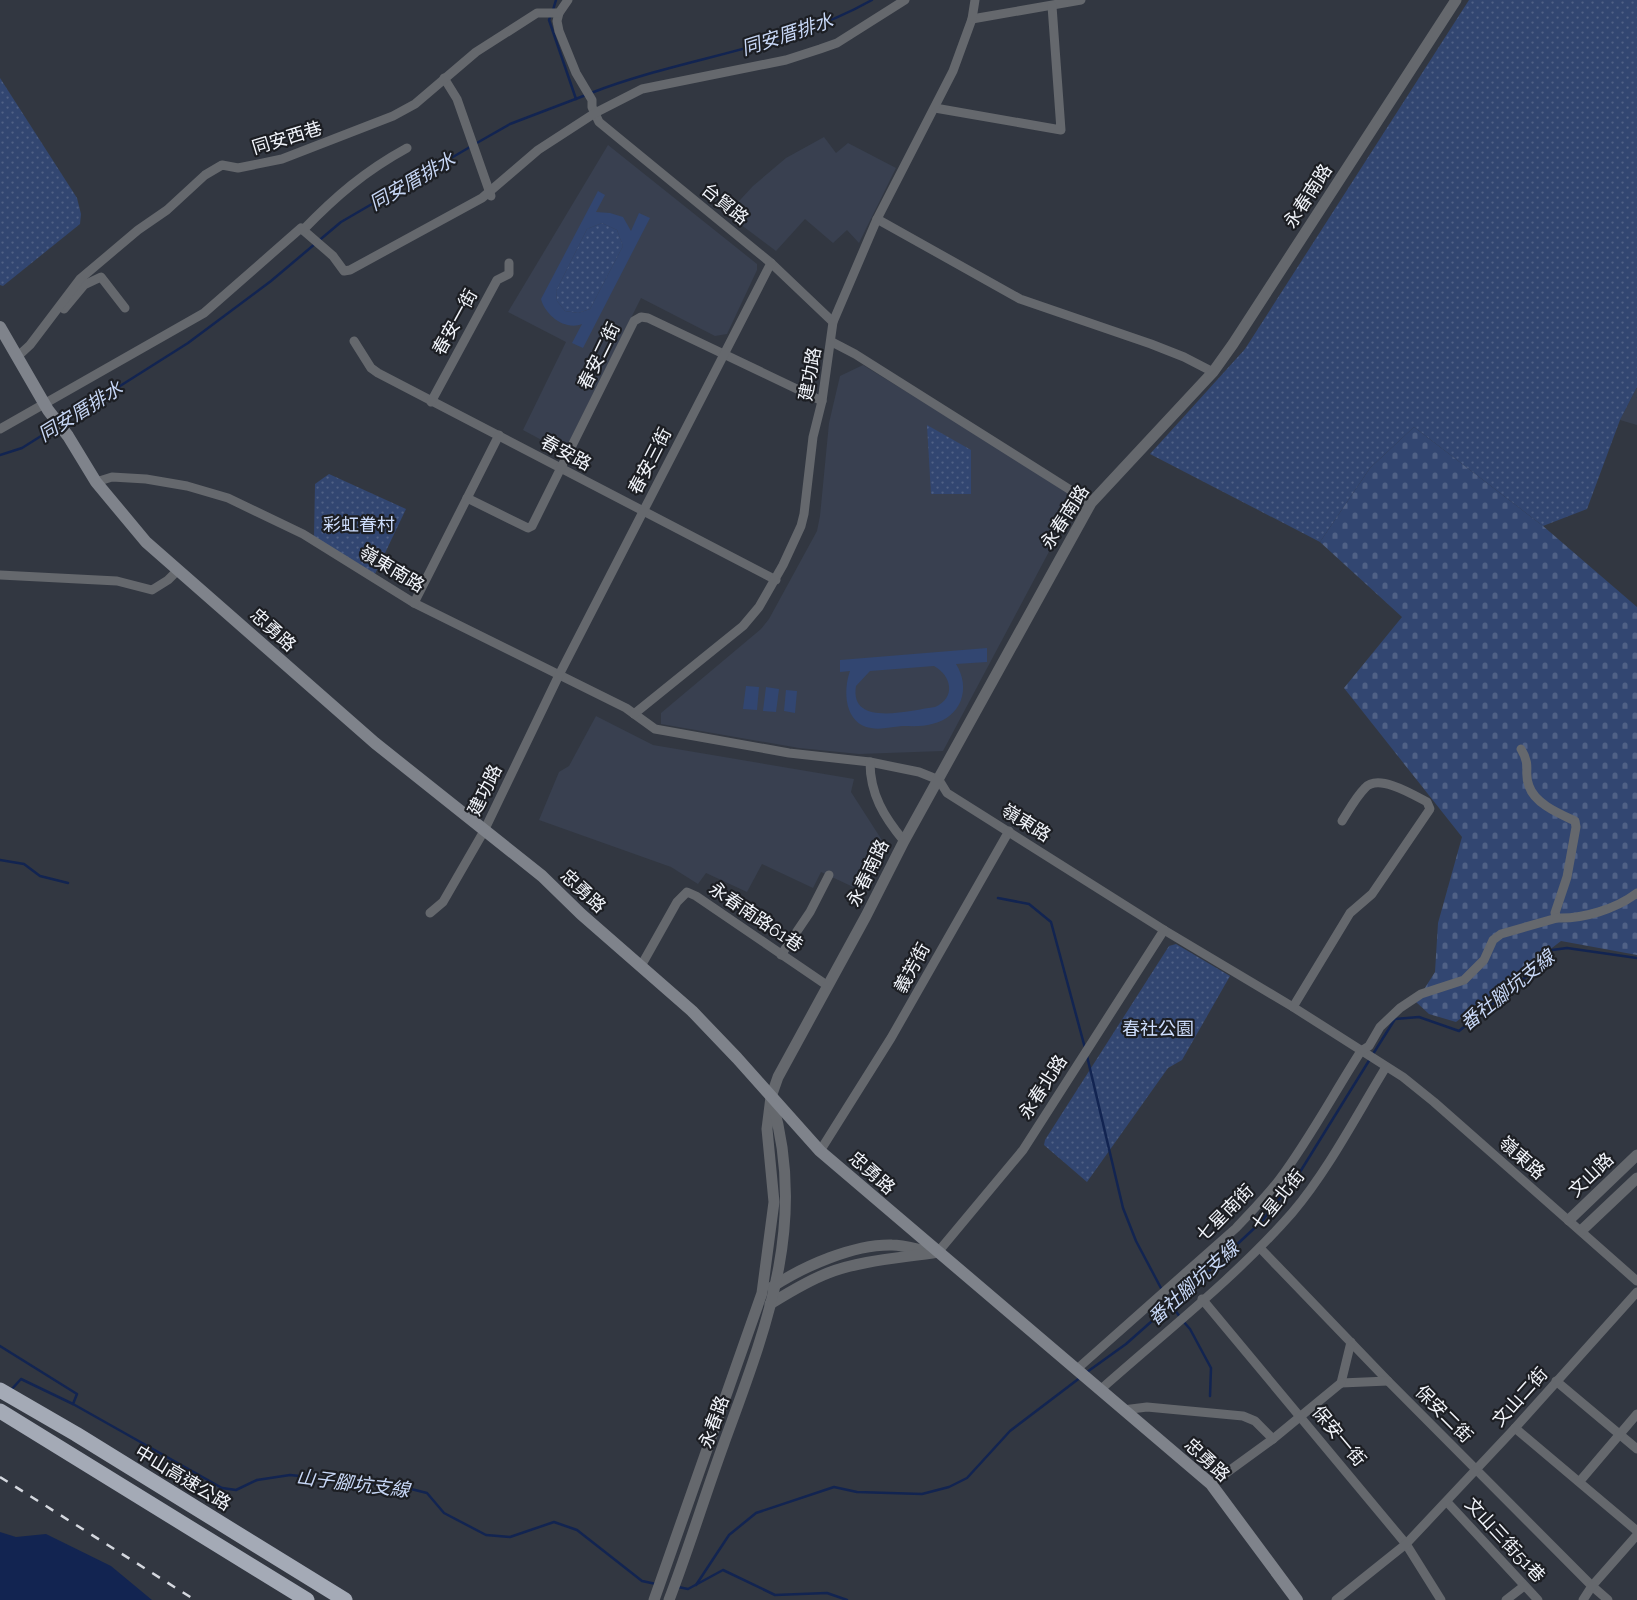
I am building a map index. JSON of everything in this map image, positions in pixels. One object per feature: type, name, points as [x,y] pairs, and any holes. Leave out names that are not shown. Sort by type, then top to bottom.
[{"type":"highway","name":"中山高速公路","points":[[0,1390],[76,1434],[344,1600]]},
{"type":"highway","points":[[0,1412],[308,1600]]},
{"type":"main road","points":[[0,327],[46,407]]},
{"type":"main road","name":"忠勇路","points":[[46,407],[66,434],[96,482],[139,535],[376,743],[542,876],[692,1011],[738,1058],[820,1151],[1211,1484],[1297,1600]]},
{"type":"street","points":[[568,0],[560,13],[559,31],[576,73],[592,100],[594,113]]},
{"type":"street","points":[[0,429],[46,407],[204,313],[301,228],[334,256],[344,271],[350,270],[491,194],[538,150],[594,113],[653,86],[786,60],[820,50],[837,43],[905,0]]},
{"type":"street","name":"建功路","points":[[634,714],[743,626],[760,607],[776,580],[801,526],[813,438],[822,401],[832,342],[833,322],[878,219],[952,71],[972,19],[975,0]]},
{"type":"street","points":[[972,19],[1081,0]]},
{"type":"street","name":"永春南路","points":[[762,1293],[774,1202],[767,1129],[771,1097],[778,1077],[866,916],[904,841],[1091,502],[1213,372],[1456,0]]},
{"type":"street","points":[[935,108],[1061,130],[1052,6]]},
{"type":"street","name":"同安西巷","points":[[17,356],[30,345],[80,279],[138,230],[167,210],[212,170],[222,165],[238,168],[282,159],[362,130],[415,104],[476,52],[537,13],[560,13]]},
{"type":"street","points":[[444,78],[457,99],[491,194]]},
{"type":"street","name":"台貿路","points":[[594,113],[599,122],[771,263],[833,322]]},
{"type":"street","points":[[305,231],[351,183],[380,163],[407,148]]},
{"type":"street","points":[[878,219],[1020,299],[1151,344],[1184,357],[1213,372]]},
{"type":"street","name":"春安一街","points":[[431,402],[497,280],[509,274],[509,262]]},
{"type":"street","name":"春安三街","points":[[559,675],[771,263]]},
{"type":"street","points":[[56,310],[64,309],[84,285],[101,277],[125,308]]},
{"type":"street","name":"春安二街","points":[[467,498],[528,528],[532,526],[634,321],[641,317],[648,318],[822,401]]},
{"type":"street","name":"春安路","points":[[354,341],[378,373],[776,580]]},
{"type":"street","points":[[832,342],[855,354],[1091,502]]},
{"type":"street","points":[[414,603],[499,435]]},
{"type":"street","name":"嶺東南路","points":[[96,482],[112,477],[146,479],[187,486],[228,498],[303,534],[414,603],[596,692],[634,714]]},
{"type":"street","points":[[0,575],[116,580],[152,590],[168,580],[177,570]]},
{"type":"street","name":"建功路","points":[[430,913],[443,902],[484,831],[559,675]]},
{"type":"street","name":"嶺東路","points":[[634,714],[654,729],[789,753],[870,762],[919,772],[939,780],[947,793],[1164,930],[1293,1007],[1384,1066],[1434,1102],[1582,1230],[1637,1281]]},
{"type":"street","points":[[1521,749],[1528,763],[1529,786],[1533,794],[1544,804],[1575,821],[1567,877],[1555,913],[1556,918]]},
{"type":"street","points":[[870,762],[870,778],[875,797],[886,818],[904,841]]},
{"type":"street","points":[[1293,1007],[1350,913],[1372,894],[1430,809],[1427,802],[1396,786],[1374,783],[1366,786],[1342,821]]},
{"type":"street","name":"義芳街","points":[[820,1151],[839,1117],[891,1038],[1008,832]]},
{"type":"street","points":[[781,955],[810,912],[829,875]]},
{"type":"street","name":"永春南路61巷","points":[[641,966],[677,902],[687,892],[696,896],[828,986]]},
{"type":"street","name":"七星南街","points":[[1079,1371],[1236,1228],[1254,1209],[1301,1149],[1365,1053],[1380,1027],[1400,1008],[1421,994],[1464,980],[1484,960],[1494,940],[1501,934],[1556,918],[1577,916],[1618,905],[1637,893]]},
{"type":"street","name":"永春北路","points":[[938,1252],[1023,1150],[1164,930]]},
{"type":"street","name":"七星北街","points":[[1097,1388],[1260,1248],[1293,1211],[1324,1168],[1384,1066]]},
{"type":"street","points":[[771,1097],[782,1133],[785,1159],[785,1238],[776,1284]]},
{"type":"street","name":"文山路","points":[[1569,1220],[1637,1155]]},
{"type":"street","name":"文山路","points":[[1582,1230],[1637,1178]]},
{"type":"street","points":[[762,1293],[806,1267],[862,1249],[892,1245],[938,1252]]},
{"type":"street","name":"保安二街","points":[[1260,1248],[1388,1381],[1608,1600]]},
{"type":"street","points":[[756,1312],[809,1281],[830,1272],[864,1263],[938,1252]]},
{"type":"street","name":"永春路","points":[[669,1600],[772,1303],[776,1284]]},
{"type":"street","name":"文山二街","points":[[1336,1600],[1406,1544],[1515,1428],[1637,1292]]},
{"type":"street","name":"永春路","points":[[654,1600],[762,1293]]},
{"type":"street","name":"保安一街","points":[[1202,1299],[1406,1544],[1441,1600]]},
{"type":"street","points":[[1341,1384],[1351,1342]]},
{"type":"street","points":[[1211,1484],[1341,1384],[1388,1381]]},
{"type":"street","points":[[1556,1381],[1637,1449]]},
{"type":"street","points":[[1124,1410],[1148,1407],[1242,1416],[1255,1421],[1273,1438]]},
{"type":"street","points":[[1580,1481],[1637,1414]]},
{"type":"street","points":[[1515,1428],[1637,1531]]},
{"type":"street","name":"文山三街51巷","points":[[1447,1502],[1538,1600]]},
{"type":"street","points":[[1583,1600],[1592,1586],[1637,1535]]},
{"type":"street","points":[[1506,1600],[1524,1586]]},
{"type":"shaded area","points":[[824,137],[836,153],[848,143],[896,168],[859,243],[847,230],[833,243],[805,219],[776,251],[732,218],[729,212],[753,186],[786,158]]},
{"type":"shaded area","points":[[608,145],[757,264],[757,270],[727,334],[715,336],[641,298],[564,452],[523,430],[566,342],[508,312]]},
{"type":"shaded area","points":[[863,365],[1078,497],[943,751],[859,754],[799,748],[661,724],[661,713],[761,629],[769,619],[817,531],[829,423],[840,376]]},
{"type":"shaded area","points":[[1637,387],[1637,425],[1620,420]]},
{"type":"shaded area","points":[[596,716],[653,745],[854,779],[851,792],[887,848],[864,892],[821,872],[813,888],[762,864],[747,892],[706,873],[698,884],[671,867],[539,820],[559,772],[569,766]]},
{"type":"shaded area","points":[[0,1532],[16,1537],[46,1534],[111,1566],[152,1600],[0,1600]]},
{"type":"green space","points":[[1469,0],[1637,0],[1637,387],[1620,420],[1587,509],[1543,526],[1414,427],[1370,468],[1320,542],[1150,454],[1245,349]]},
{"type":"green space","points":[[0,78],[77,198],[81,214],[80,224],[3,286],[0,285]]},
{"type":"green space","points":[[598,191],[605,195],[596,212],[610,213],[623,217],[631,231],[639,213],[650,218],[583,348],[572,343],[582,324],[576,326],[569,325],[557,320],[547,311],[541,299]],"holes":[[[602,223],[617,230],[623,246],[590,309],[578,313],[565,311],[557,301],[556,291],[587,229]]]},
{"type":"green space","points":[[602,223],[617,230],[623,246],[590,309],[578,313],[565,311],[557,301],[556,291],[587,229]]},
{"type":"green space","points":[[927,425],[971,450],[971,494],[931,494]]},
{"type":"green space","points":[[1414,427],[1543,526],[1637,607],[1637,955],[1561,941],[1456,1022],[1429,1014],[1416,1002],[1435,972],[1438,923],[1462,837],[1344,688],[1402,617],[1320,542],[1370,468]]},
{"type":"green space","name":"彩虹眷村","points":[[329,474],[406,509],[375,574],[314,537],[315,484]]},
{"type":"green space","points":[[987,648],[987,662],[956,664],[961,673],[963,683],[963,692],[957,708],[951,715],[942,720],[921,726],[875,729],[862,725],[855,720],[846,696],[850,671],[840,672],[840,660]],"holes":[[[934,666],[940,670],[948,681],[949,693],[942,703],[935,707],[898,713],[872,712],[862,707],[856,699],[856,686],[870,671]]]},
{"type":"green space","points":[[746,686],[759,687],[757,710],[743,709]]},
{"type":"green space","points":[[766,687],[779,689],[776,712],[763,711]]},
{"type":"green space","points":[[786,690],[797,691],[795,713],[784,711]]},
{"type":"green space","name":"春社公園","points":[[1176,944],[1230,976],[1182,1060],[1168,1068],[1087,1182],[1044,1145],[1045,1140],[1169,946]]},
{"type":"waterway","points":[[553,10],[556,0]]},
{"type":"waterway","name":"同安厝排水","points":[[591,93],[662,70],[805,30],[839,17],[872,0]]},
{"type":"waterway","points":[[551,15],[549,20],[576,99]]},
{"type":"waterway","name":"同安厝排水","points":[[475,144],[510,124],[586,95]]},
{"type":"waterway","name":"同安厝排水","points":[[63,422],[188,343],[271,281],[341,222],[470,147]]},
{"type":"waterway","name":"同安厝排水","points":[[0,455],[22,448],[57,426]]},
{"type":"waterway","points":[[0,860],[24,864],[40,876],[68,883]]},
{"type":"waterway","points":[[998,898],[1029,904],[1051,922],[1085,1048]]},
{"type":"waterway","name":"番社腳坑支線","points":[[1373,1054],[1395,1019],[1419,1017],[1459,1031],[1532,972],[1552,950],[1567,948],[1637,958]]},
{"type":"waterway","points":[[1087,1056],[1123,1208],[1136,1241],[1162,1290]]},
{"type":"waterway","name":"番社腳坑支線","points":[[1087,1372],[1126,1344],[1262,1221],[1300,1172],[1370,1059]]},
{"type":"waterway","name":"番社腳坑支線","points":[[1164,1295],[1180,1317]]},
{"type":"waterway","points":[[1183,1321],[1190,1329],[1211,1368],[1210,1396]]},
{"type":"waterway","points":[[0,1346],[77,1394],[73,1404]]},
{"type":"waterway","name":"番社腳坑支線","points":[[696,1585],[729,1535],[756,1513],[834,1487],[857,1492],[922,1494],[949,1487],[967,1478],[1010,1431],[1081,1377]]},
{"type":"waterway","name":"山子腳坑支線","points":[[11,1390],[21,1379],[73,1404],[222,1488],[236,1490],[257,1480],[290,1475],[403,1487],[427,1493],[444,1513],[486,1535],[510,1537],[554,1522],[577,1530],[642,1581],[656,1584]]},
{"type":"waterway","name":"山子腳坑支線","points":[[678,1587],[688,1589],[723,1570],[775,1595],[827,1593],[847,1600]]},
{"type":"railway","points":[[0,1477],[195,1600]]}]
